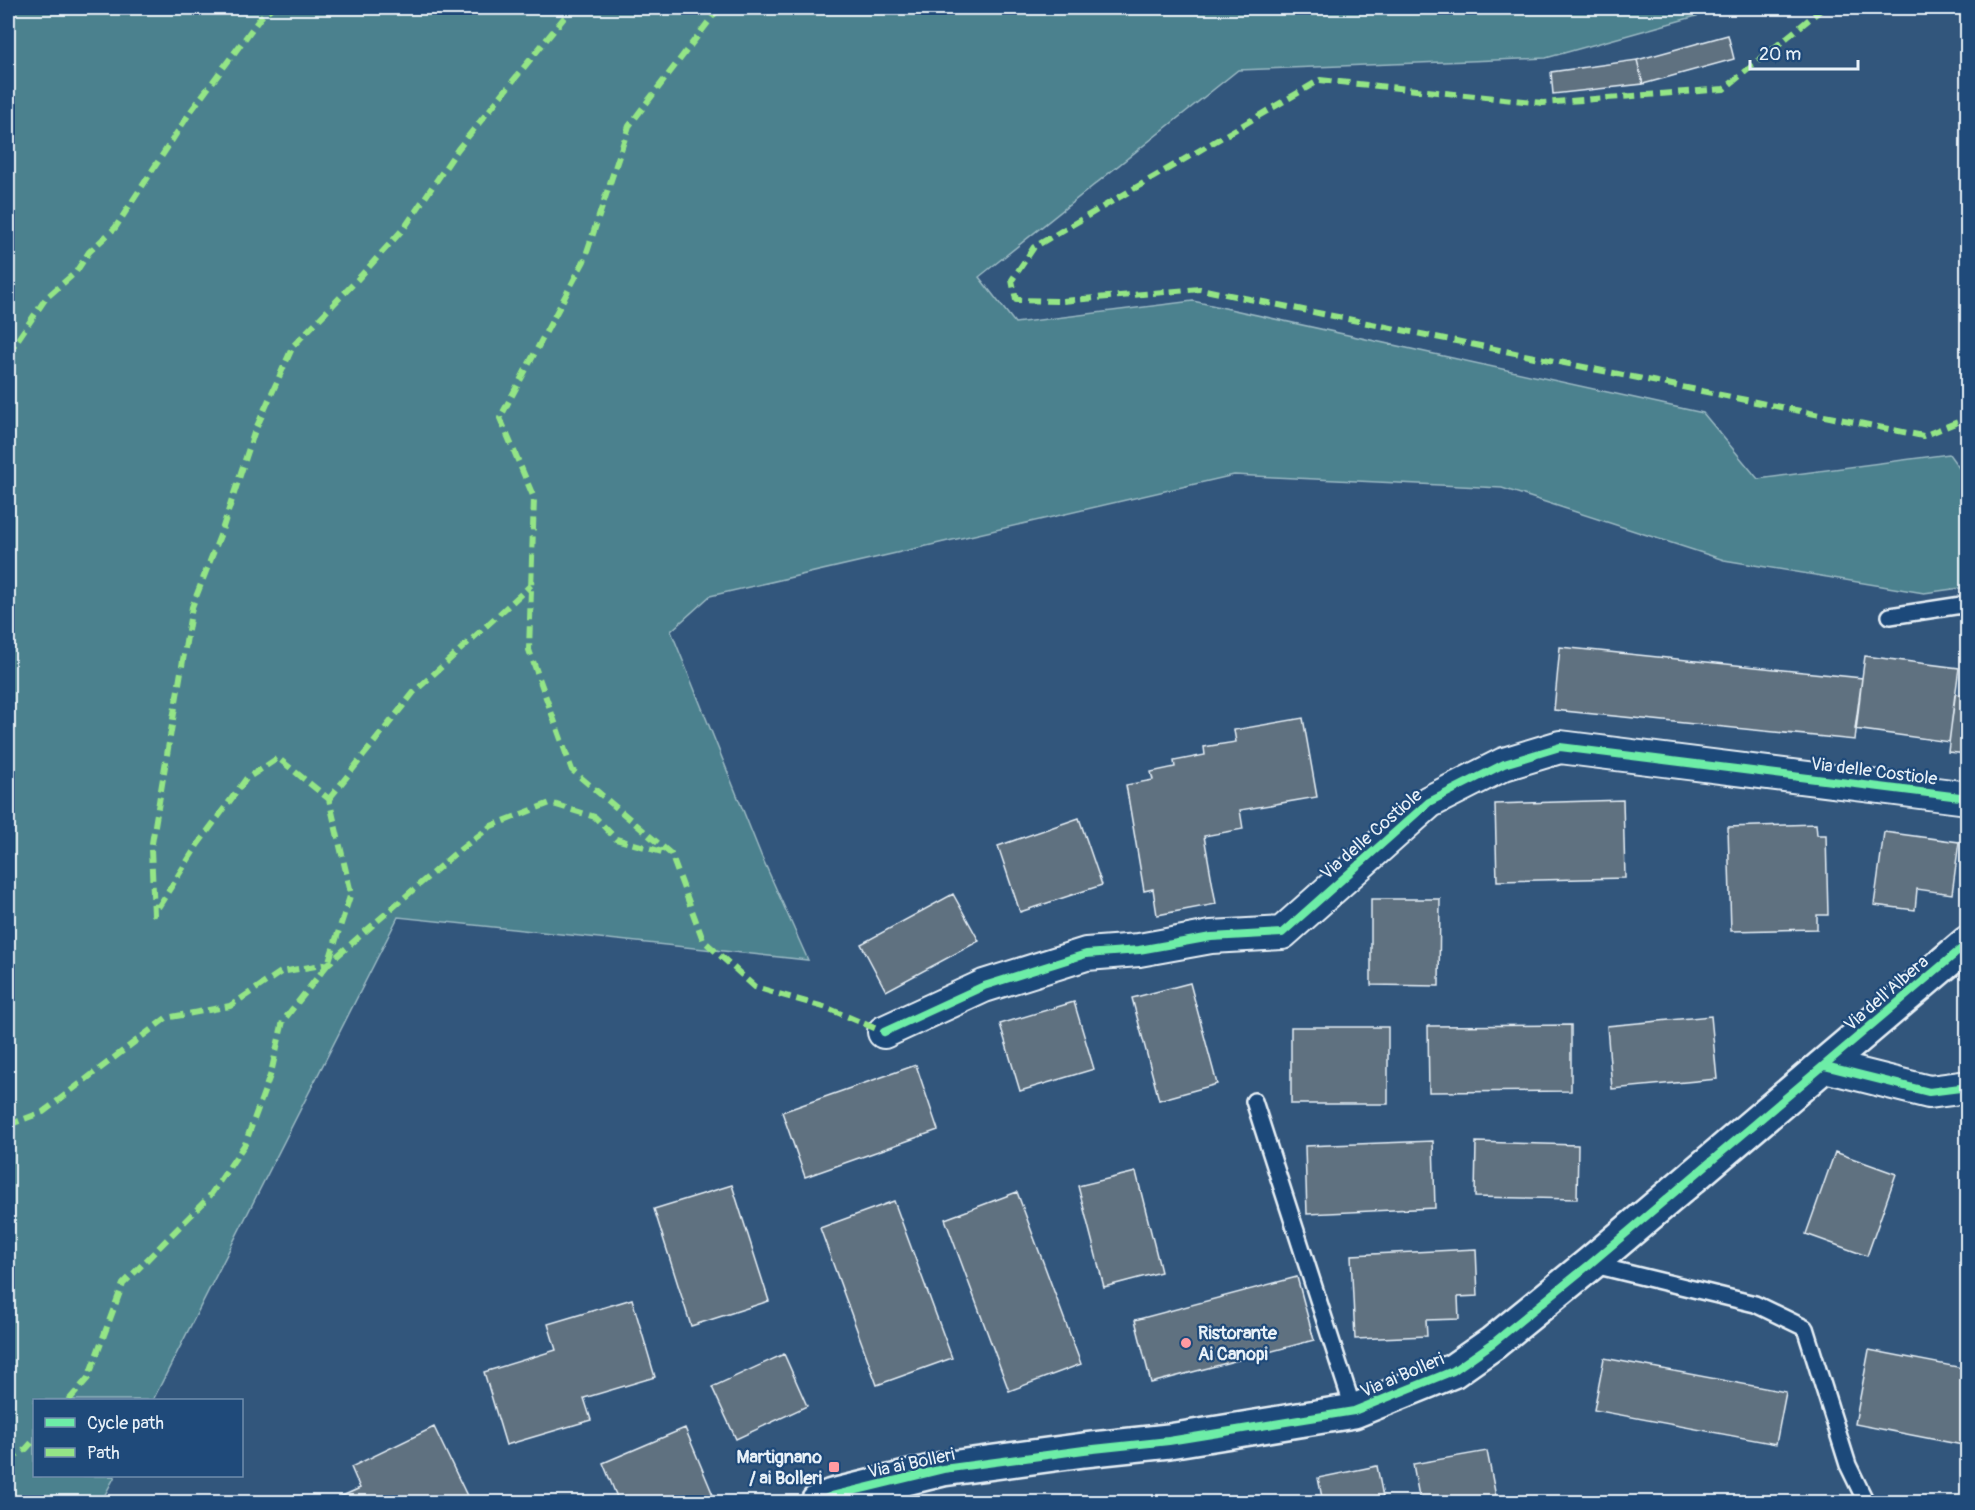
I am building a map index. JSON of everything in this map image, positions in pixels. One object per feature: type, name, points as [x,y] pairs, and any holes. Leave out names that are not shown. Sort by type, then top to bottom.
[{"type":"street","name":"Via delle Costiole","points":[[884,1032],[984,986],[1086,954],[1139,950],[1211,937],[1282,933],[1429,802],[1504,764],[1560,747],[1968,798]]},
{"type":"street","name":"Via dell'Albera","points":[[1825,1066],[1968,943]]},
{"type":"street","points":[[1825,1066],[1929,1092],[1968,1087]]},
{"type":"street","name":"Via ai Bolleri","points":[[818,1503],[832,1496],[943,1469],[1169,1441],[1354,1411],[1453,1371],[1493,1343],[1590,1264],[1825,1066]]},
{"type":"lane","points":[[1890,616],[1968,603]]},
{"type":"lane","name":"Via ai Bolleri","points":[[1254,1101],[1354,1411]]},
{"type":"lane","points":[[1590,1264],[1755,1304],[1805,1328],[1848,1465],[1866,1503]]},
{"type":"green space","points":[[8,8],[1725,8],[1546,58],[1238,70],[979,277],[1015,323],[1193,301],[1703,413],[1758,479],[1949,454],[1967,479],[1967,587],[1924,593],[1724,560],[1502,488],[1234,475],[710,596],[671,631],[761,855],[808,960],[398,917],[154,1399],[33,1399],[33,1477],[114,1477],[101,1502],[8,1502]]},
{"type":"building","points":[[1728,35],[1734,59],[1643,84],[1637,60]]},
{"type":"building","points":[[1637,60],[1643,84],[1553,94],[1551,72]]},
{"type":"building","points":[[1560,647],[1862,678],[1855,740],[1554,710]]},
{"type":"building","points":[[1865,656],[1959,668],[1949,742],[1855,729]]},
{"type":"building","points":[[1955,694],[1968,696],[1968,754],[1948,752]]},
{"type":"building","points":[[1303,718],[1317,797],[1240,810],[1243,829],[1204,836],[1216,904],[1157,915],[1153,889],[1144,891],[1126,785],[1153,780],[1151,772],[1175,767],[1174,761],[1205,755],[1204,747],[1236,742],[1234,730]]},
{"type":"building","points":[[1623,800],[1625,878],[1497,881],[1495,804]]},
{"type":"building","points":[[1079,818],[1102,885],[1020,912],[998,846]]},
{"type":"building","points":[[1816,824],[1817,835],[1826,835],[1828,915],[1817,915],[1817,929],[1731,931],[1728,827]]},
{"type":"building","points":[[1884,832],[1959,842],[1952,894],[1917,889],[1915,910],[1874,905]]},
{"type":"building","points":[[953,894],[979,941],[886,991],[861,944]]},
{"type":"building","points":[[1371,899],[1440,899],[1439,986],[1371,985]]},
{"type":"building","points":[[1190,983],[1217,1084],[1159,1100],[1132,998]]},
{"type":"building","points":[[1074,1002],[1094,1069],[1020,1091],[1000,1024]]},
{"type":"building","points":[[1711,1016],[1717,1079],[1612,1089],[1607,1026]]},
{"type":"building","points":[[1571,1025],[1571,1091],[1429,1092],[1428,1026]]},
{"type":"building","points":[[1291,1027],[1388,1027],[1388,1104],[1291,1104]]},
{"type":"building","points":[[916,1065],[938,1130],[805,1177],[782,1112]]},
{"type":"building","points":[[1433,1141],[1435,1208],[1307,1214],[1305,1146]]},
{"type":"building","points":[[1476,1142],[1578,1145],[1577,1199],[1475,1197]]},
{"type":"building","points":[[1835,1152],[1896,1174],[1867,1256],[1806,1234]]},
{"type":"building","points":[[1136,1172],[1161,1272],[1104,1287],[1078,1186]]},
{"type":"building","points":[[732,1185],[769,1301],[691,1326],[654,1209]]},
{"type":"building","points":[[1017,1192],[1081,1364],[1009,1391],[945,1219]]},
{"type":"building","points":[[894,1201],[952,1358],[877,1385],[820,1228]]},
{"type":"building","points":[[1476,1249],[1478,1296],[1458,1297],[1459,1319],[1426,1320],[1427,1336],[1355,1339],[1351,1255]]},
{"type":"building","points":[[1297,1277],[1314,1340],[1151,1383],[1135,1320]]},
{"type":"building","points":[[632,1299],[655,1377],[584,1398],[591,1420],[506,1445],[484,1372],[556,1350],[548,1324]]},
{"type":"building","points":[[1869,1350],[1968,1369],[1968,1446],[1855,1424]]},
{"type":"building","points":[[784,1354],[807,1406],[736,1439],[712,1387]]},
{"type":"building","points":[[1604,1358],[1786,1392],[1776,1444],[1594,1410]]},
{"type":"building","points":[[434,1427],[470,1502],[329,1502],[360,1488],[351,1467]]},
{"type":"building","points":[[685,1428],[716,1502],[619,1502],[603,1463]]},
{"type":"building","points":[[1487,1451],[1497,1502],[1420,1502],[1413,1464]]},
{"type":"building","points":[[1377,1466],[1384,1502],[1323,1502],[1318,1478]]},
{"type":"marked path","points":[[8,354],[46,298],[76,272],[89,252],[115,228],[191,111],[261,17],[271,8]]},
{"type":"marked path","points":[[70,1399],[88,1378],[123,1284],[209,1197],[245,1144],[271,1073],[283,1021],[328,964],[351,893],[329,799],[278,758],[246,779],[198,844],[154,914],[151,849],[192,607],[221,533],[254,433],[293,346],[405,227],[458,149],[572,8]]},
{"type":"marked path","points":[[719,8],[629,126],[584,261],[500,418],[534,498],[529,650],[572,770],[671,854],[703,940],[755,987],[827,1008],[884,1032]]},
{"type":"marked path","points":[[1823,8],[1724,89],[1543,103],[1320,80],[1034,247],[1012,280],[1016,300],[1062,301],[1200,289],[1923,436],[1968,418]]},
{"type":"marked path","points":[[329,799],[414,692],[531,585]]},
{"type":"marked path","points":[[8,1125],[43,1112],[166,1018],[230,1006],[281,972],[328,964],[452,856],[491,826],[550,803],[595,817],[616,839],[666,853]]},
{"type":"marked path","points":[[8,1461],[26,1449],[33,1441]]},
{"type":"cycle path","points":[[884,1032],[984,986],[1086,954],[1139,950],[1211,937],[1282,933],[1429,802],[1504,764],[1560,747],[1968,798]]},
{"type":"cycle path","points":[[818,1502],[832,1496],[943,1469],[1169,1441],[1354,1411],[1453,1371],[1493,1343],[1590,1264],[1968,943]]},
{"type":"cycle path","points":[[1825,1066],[1929,1092],[1968,1087]]},
{"type":"place","name":"Ristorante Ai Canopi","points":[[1186,1343]]},
{"type":"place","name":"Martignano / ai Bolleri","points":[[834,1467]]}]
